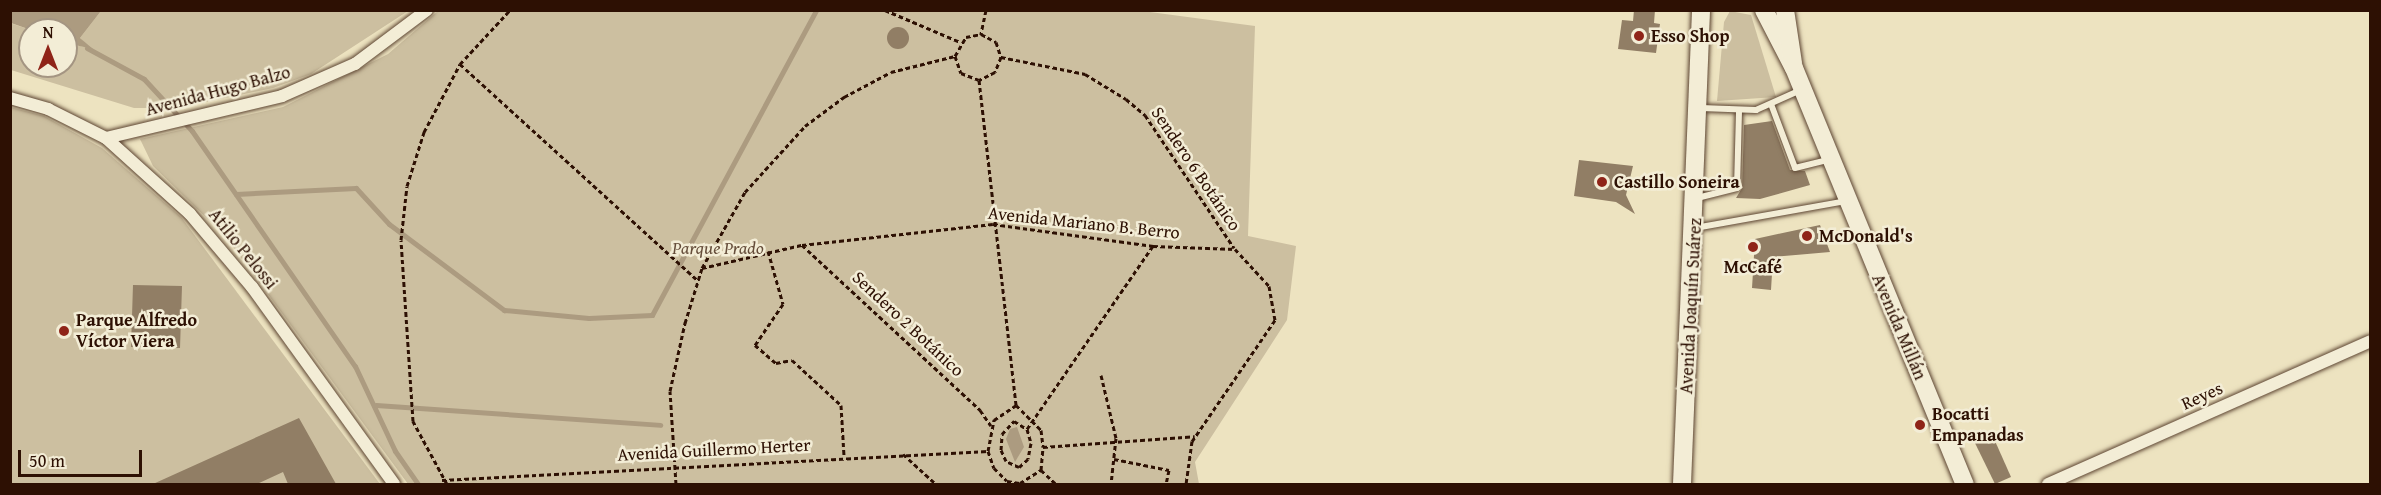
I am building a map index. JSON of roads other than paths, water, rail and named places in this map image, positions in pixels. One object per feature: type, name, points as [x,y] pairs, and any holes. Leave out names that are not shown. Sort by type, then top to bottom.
[{"type":"main road","name":"Avenida Millán","points":[[1764,10],[1794,68],[1965,484]]},
{"type":"main road","name":"Avenida Millán","points":[[1785,10],[1794,68]]},
{"type":"main road","name":"Avenida Joaquín Suárez","points":[[1682,484],[1701,108],[1702,11]]},
{"type":"street","name":"Avenida Hugo Balzo","points":[[106,138],[282,96],[356,64],[427,10]]},
{"type":"street","name":"Atilio Pelossi","points":[[10,98],[48,109],[106,138],[162,186],[221,248],[394,484]]},
{"type":"street","name":"Reyes","points":[[2049,484],[2370,341]]},
{"type":"lane","points":[[1701,108],[1739,110],[1771,104],[1802,89]]},
{"type":"lane","points":[[1771,104],[1795,168],[1830,159]]},
{"type":"lane","points":[[1696,198],[1737,188],[1739,110]]},
{"type":"lane","points":[[1695,228],[1847,201]]},
{"type":"waterway","points":[[236,194],[356,188],[389,224],[504,310],[589,318],[652,315],[816,10]]},
{"type":"waterway","points":[[87,48],[144,79],[192,131],[355,366],[395,451],[418,484]]},
{"type":"waterway","points":[[376,405],[660,425]]},
{"type":"place","name":"Esso Shop","points":[[1639,36]]},
{"type":"place","name":"Castillo Soneira","points":[[1602,182]]},
{"type":"place","name":"McDonald's","points":[[1807,236]]},
{"type":"place","name":"McCafé","points":[[1753,247]]},
{"type":"place","name":"Parque Alfredo Víctor Viera","points":[[64,331]]},
{"type":"place","name":"Bocatti Empanadas","points":[[1920,425]]},
{"type":"park label","name":"Parque Prado","points":[[718,248]]}]
